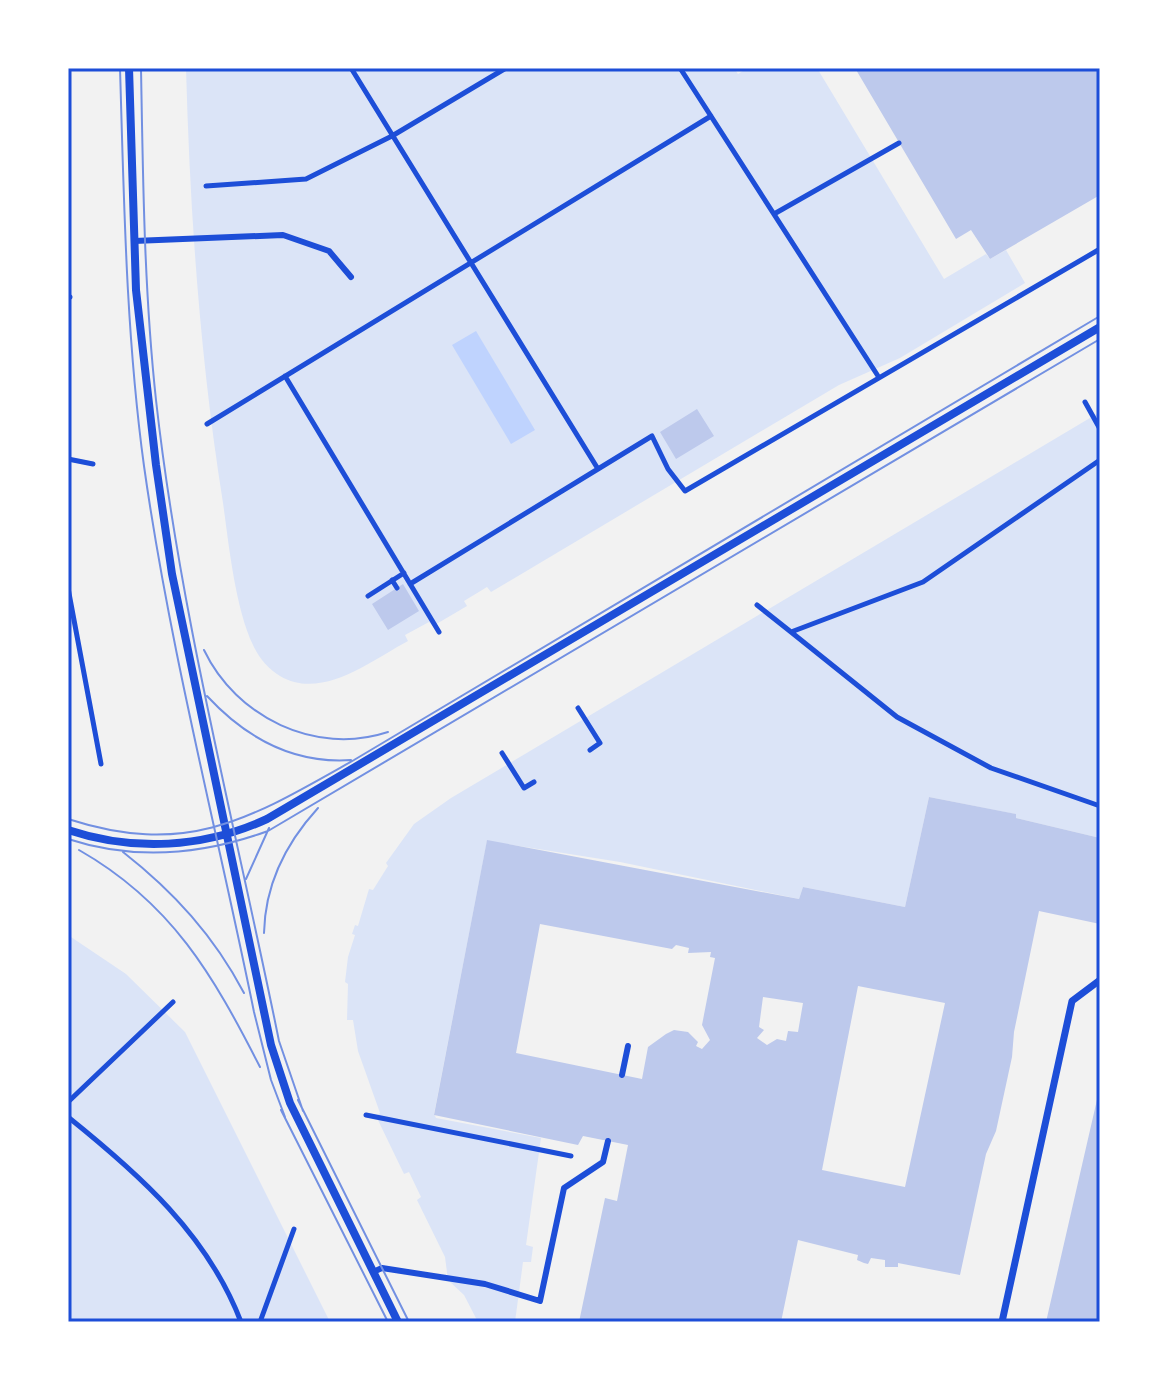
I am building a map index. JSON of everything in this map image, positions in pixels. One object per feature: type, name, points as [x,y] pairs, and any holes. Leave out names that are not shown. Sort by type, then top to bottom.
[{"type":"street","points":[[129,68],[134,241],[148,406],[172,574],[281,1082],[398,1322]]},
{"type":"street","points":[[68,830],[103,839],[160,845],[228,834],[267,819],[1100,327]]},
{"type":"street","points":[[1002,1322],[1072,1001],[1100,980]]},
{"type":"lane","points":[[134,241],[283,235],[329,251],[351,277]]},
{"type":"lane","points":[[622,1075],[628,1046]]},
{"type":"lane","points":[[373,1272],[382,1268],[485,1284],[540,1301],[564,1188],[603,1162],[608,1141]]},
{"type":"path","points":[[351,68],[598,469]]},
{"type":"path","points":[[206,186],[306,179],[392,136],[506,68]]},
{"type":"path","points":[[680,68],[878,376]]},
{"type":"path","points":[[207,424],[711,116]]},
{"type":"path","points":[[774,214],[899,143]]},
{"type":"path","points":[[410,584],[652,436],[668,469],[685,491],[1100,249]]},
{"type":"path","points":[[285,376],[439,632]]},
{"type":"path","points":[[1085,402],[1100,429]]},
{"type":"path","points":[[68,459],[93,464]]},
{"type":"path","points":[[791,632],[923,582],[1100,460]]},
{"type":"path","points":[[368,596],[404,573]]},
{"type":"path","points":[[392,580],[397,588]]},
{"type":"path","points":[[68,588],[101,764]]},
{"type":"path","points":[[757,605],[897,717],[991,768],[1100,806]]},
{"type":"path","points":[[578,708],[600,743],[590,750]]},
{"type":"path","points":[[502,753],[524,788],[534,782]]},
{"type":"path","points":[[68,1102],[173,1002]]},
{"type":"path","points":[[366,1115],[603,1162]]},
{"type":"path","points":[[68,1117],[119,1158],[191,1231],[232,1298],[241,1322]]},
{"type":"path","points":[[260,1322],[294,1229]]},
{"type":"shaded area","points":[[186,68],[734,68],[738,74],[748,68],[817,68],[944,279],[986,254],[990,259],[1006,250],[1025,283],[900,358],[839,385],[491,592],[487,587],[464,601],[467,606],[433,626],[429,622],[405,635],[408,641],[363,667],[329,681],[313,684],[296,682],[280,676],[258,654],[247,630],[234,576],[202,340],[193,232]]},
{"type":"shaded area","points":[[1100,412],[1100,838],[1016,818],[1015,814],[929,797],[905,907],[803,887],[799,899],[620,862],[487,841],[434,1114],[436,1118],[541,1138],[526,1245],[533,1247],[531,1262],[523,1262],[515,1322],[478,1322],[464,1295],[448,1280],[445,1257],[417,1200],[421,1197],[409,1172],[404,1174],[376,1116],[380,1113],[358,1051],[353,1020],[347,1020],[348,984],[345,982],[355,935],[352,934],[355,925],[358,926],[369,889],[373,890],[388,866],[386,863],[414,824],[451,798]]},
{"type":"shaded area","points":[[68,935],[126,974],[185,1032],[330,1322],[68,1322]]},
{"type":"water","points":[[476,331],[535,430],[511,444],[452,345]]},
{"type":"building","points":[[855,68],[1100,68],[1100,195],[990,259],[971,230],[956,239]]},
{"type":"building","points":[[697,409],[714,436],[676,459],[660,432]]},
{"type":"building","points":[[403,584],[419,611],[388,630],[372,604]]},
{"type":"building","points":[[929,797],[1016,814],[1016,818],[1100,838],[1100,924],[1039,911],[996,1131],[986,1154],[960,1275],[898,1263],[898,1267],[885,1267],[885,1260],[871,1258],[868,1264],[857,1260],[858,1255],[798,1240],[781,1322],[579,1322],[605,1198],[617,1201],[628,1145],[583,1136],[578,1145],[434,1115],[487,840],[799,899],[803,887],[905,907]],"holes":[[[540,924],[672,949],[676,945],[689,948],[688,953],[711,952],[710,957],[715,958],[702,1025],[710,1040],[702,1049],[696,1046],[698,1042],[688,1032],[674,1030],[666,1034],[648,1047],[642,1079],[516,1053]],[[858,986],[945,1003],[905,1187],[822,1170]],[[763,997],[803,1003],[798,1032],[788,1031],[786,1041],[777,1039],[767,1045],[757,1038],[764,1030],[759,1027]]]},
{"type":"building","points":[[1099,1091],[1100,1322],[1046,1322]]},
{"type":"tram line","points":[[120,68],[133,367],[144,466],[180,672],[254,1012],[271,1080],[285,1117]]},
{"type":"tram line","points":[[141,68],[149,317],[166,481],[210,722],[279,1041],[303,1111]]},
{"type":"tram line","points":[[68,819],[111,830],[149,834],[185,833],[218,826],[283,799],[354,760],[1100,316]]},
{"type":"tram line","points":[[68,839],[118,850],[168,852],[218,845],[268,831],[1100,339]]},
{"type":"tram line","points":[[204,650],[218,674],[236,694],[257,712],[281,725],[333,739],[360,738],[388,732]]},
{"type":"tram line","points":[[207,696],[238,724],[272,745],[310,758],[351,760]]},
{"type":"tram line","points":[[264,933],[268,898],[279,866],[296,836],[318,808]]},
{"type":"tram line","points":[[246,879],[269,828]]},
{"type":"tram line","points":[[79,850],[140,893],[187,944],[225,1002],[260,1067]]},
{"type":"tram line","points":[[123,852],[191,916],[220,953],[244,993]]},
{"type":"tram line","points":[[298,1100],[409,1322]]},
{"type":"tram line","points":[[281,1110],[388,1322]]}]
